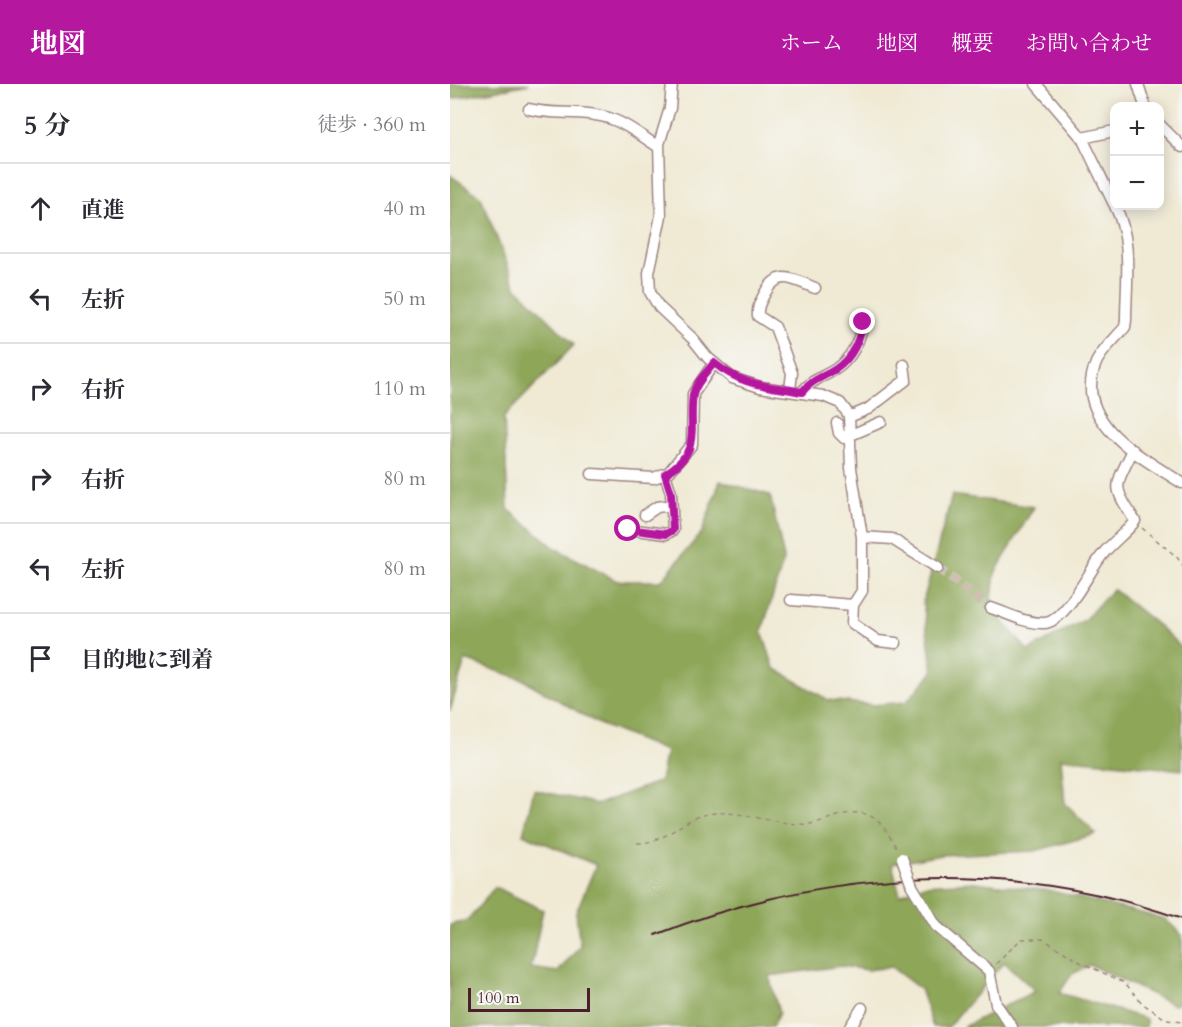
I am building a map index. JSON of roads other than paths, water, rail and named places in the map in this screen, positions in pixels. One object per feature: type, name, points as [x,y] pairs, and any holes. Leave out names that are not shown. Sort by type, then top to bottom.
[{"type":"street","points":[[672,84],[670,108],[659,147],[661,216],[648,273],[650,292],[659,307],[732,378],[760,387],[802,392],[840,403],[849,417],[851,468],[862,537],[862,591],[853,605],[852,623],[878,641],[896,643]]},
{"type":"street","points":[[1036,84],[1082,138],[1110,195]]},
{"type":"street","points":[[1138,84],[1144,102]]},
{"type":"street","points":[[529,109],[545,113],[583,114],[613,119],[659,147]]},
{"type":"street","points":[[1164,130],[1182,147]]},
{"type":"street","points":[[1082,138],[1110,132]]},
{"type":"street","points":[[1117,210],[1127,240],[1125,327],[1096,362],[1092,385],[1095,406],[1103,423],[1118,440],[1182,483]]},
{"type":"street","points":[[790,390],[792,373],[775,327],[758,316],[757,307],[770,285],[778,278],[787,277],[815,288]]},
{"type":"street","points":[[802,392],[809,383],[847,360],[861,336],[863,322]]},
{"type":"street","points":[[592,474],[636,478],[665,474],[681,461],[692,444],[693,394],[714,363]]},
{"type":"street","points":[[849,417],[868,409],[906,380],[904,365]]},
{"type":"street","points":[[837,423],[838,433],[844,438],[881,422]]},
{"type":"street","points":[[991,608],[1026,620],[1045,623],[1052,621],[1070,603],[1103,553],[1123,536],[1135,521],[1117,492],[1119,480],[1133,450]]},
{"type":"street","points":[[628,529],[671,533],[673,530],[671,505],[665,474]]},
{"type":"street","points":[[645,515],[657,507],[671,505]]},
{"type":"street","points":[[862,537],[892,539],[938,568]]},
{"type":"street","points":[[791,600],[853,605]]},
{"type":"street","points":[[902,858],[912,886],[936,926],[989,971],[996,1004],[1012,1027]]},
{"type":"street","points":[[850,1027],[862,1008]]},
{"type":"tunnel","points":[[938,568],[991,608]]},
{"type":"railway","points":[[655,935],[719,913],[784,896],[850,884],[917,879],[984,879],[1050,886],[1117,899],[1182,919]]}]
